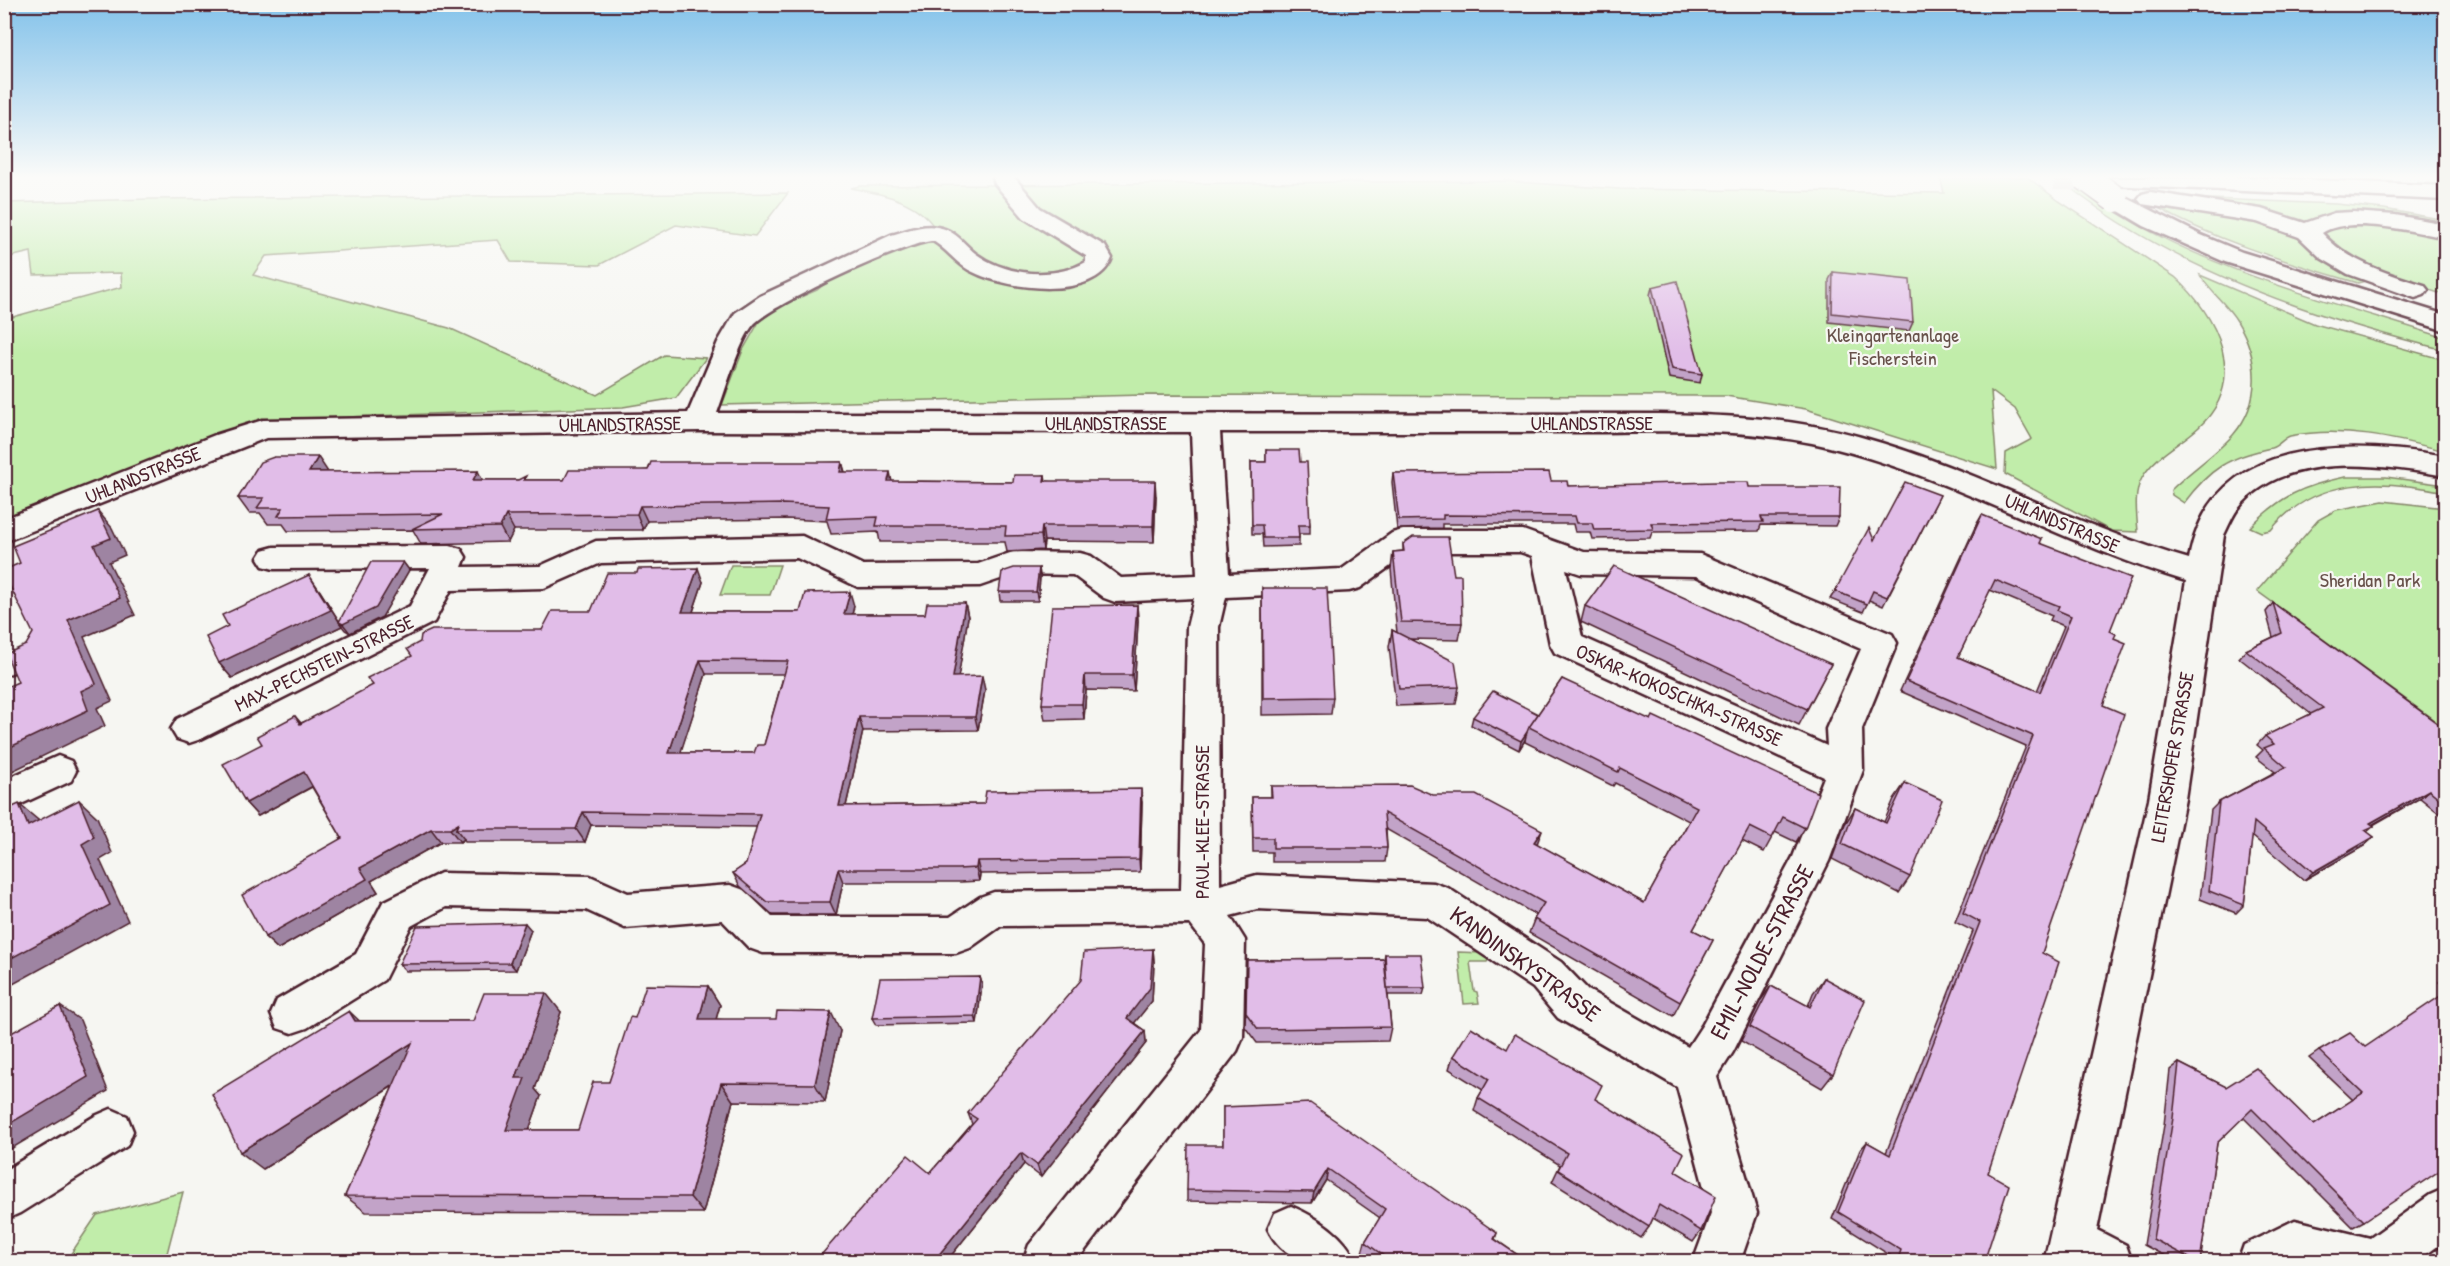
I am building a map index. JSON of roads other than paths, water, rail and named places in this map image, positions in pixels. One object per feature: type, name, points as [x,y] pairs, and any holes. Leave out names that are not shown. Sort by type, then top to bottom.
[{"type":"main road","points":[[699,422],[731,342],[744,319],[769,301],[900,240],[914,236]]},
{"type":"main road","points":[[940,236],[968,259],[984,268],[1028,279],[1073,277],[1097,266],[1100,258],[1096,251],[1071,236]]},
{"type":"main road","points":[[2184,236],[2256,264],[2377,290],[2445,299]]},
{"type":"main road","points":[[2311,236],[2377,290],[2445,323]]},
{"type":"main road","name":"UHLANDSTRASSE","points":[[4,531],[225,442],[263,429],[699,422],[1658,423],[1779,429],[1815,435],[1902,460],[1987,492],[2133,553],[2202,574]]},
{"type":"main road","name":"PAUL-KLEE-STRASSE","points":[[1046,1262],[1222,1037],[1225,940],[1200,907],[1203,627],[1212,585],[1209,461],[1205,423]]},
{"type":"main road","name":"LEITERSHOFER STRASSE","points":[[2082,1255],[2167,799],[2209,535],[2217,517],[2239,491],[2270,470],[2309,459],[2349,456],[2405,458],[2445,466]]},
{"type":"main road","points":[[441,579],[544,577],[596,552],[802,547],[858,576],[980,575],[1013,563],[1080,564],[1115,590],[1348,580],[1403,541],[1523,541],[1546,550]]},
{"type":"main road","name":"EMIL-NOLDE-STRASSE","points":[[1546,550],[1581,563],[1700,565],[1880,643],[1844,729],[1845,770],[1810,861],[1718,1038],[1695,1074]]},
{"type":"main road","name":"OSKAR-KOKOSCHKA-STRASSE","points":[[1546,550],[1567,644],[1845,770]]},
{"type":"main road","name":"MAX-PECHSTEIN-STRASSE","points":[[189,729],[422,614],[450,557],[274,558]]},
{"type":"main road","points":[[4,663],[30,651],[6,596]]},
{"type":"main road","points":[[4,797],[58,771]]},
{"type":"main road","name":"KANDINSKYSTRASSE","points":[[292,1014],[369,967],[397,914],[441,890],[590,893],[625,911],[730,902],[763,935],[956,935],[994,909],[1200,907],[1257,892],[1434,900],[1547,975],[1573,1004],[1695,1074]]},
{"type":"main road","points":[[1695,1074],[1734,1213],[1716,1262]]},
{"type":"main road","points":[[4,1197],[111,1131]]},
{"type":"main road","points":[[2377,1262],[2445,1211]]},
{"type":"main road","points":[[1291,1229],[1333,1262]]},
{"type":"main road","points":[[2261,1262],[2295,1243],[2372,1262]]},
{"type":"park label","name":"Kleingartenanlage Fischerstein","points":[[1893,346]]},
{"type":"park label","name":"Sheridan Park","points":[[2370,580]]}]
